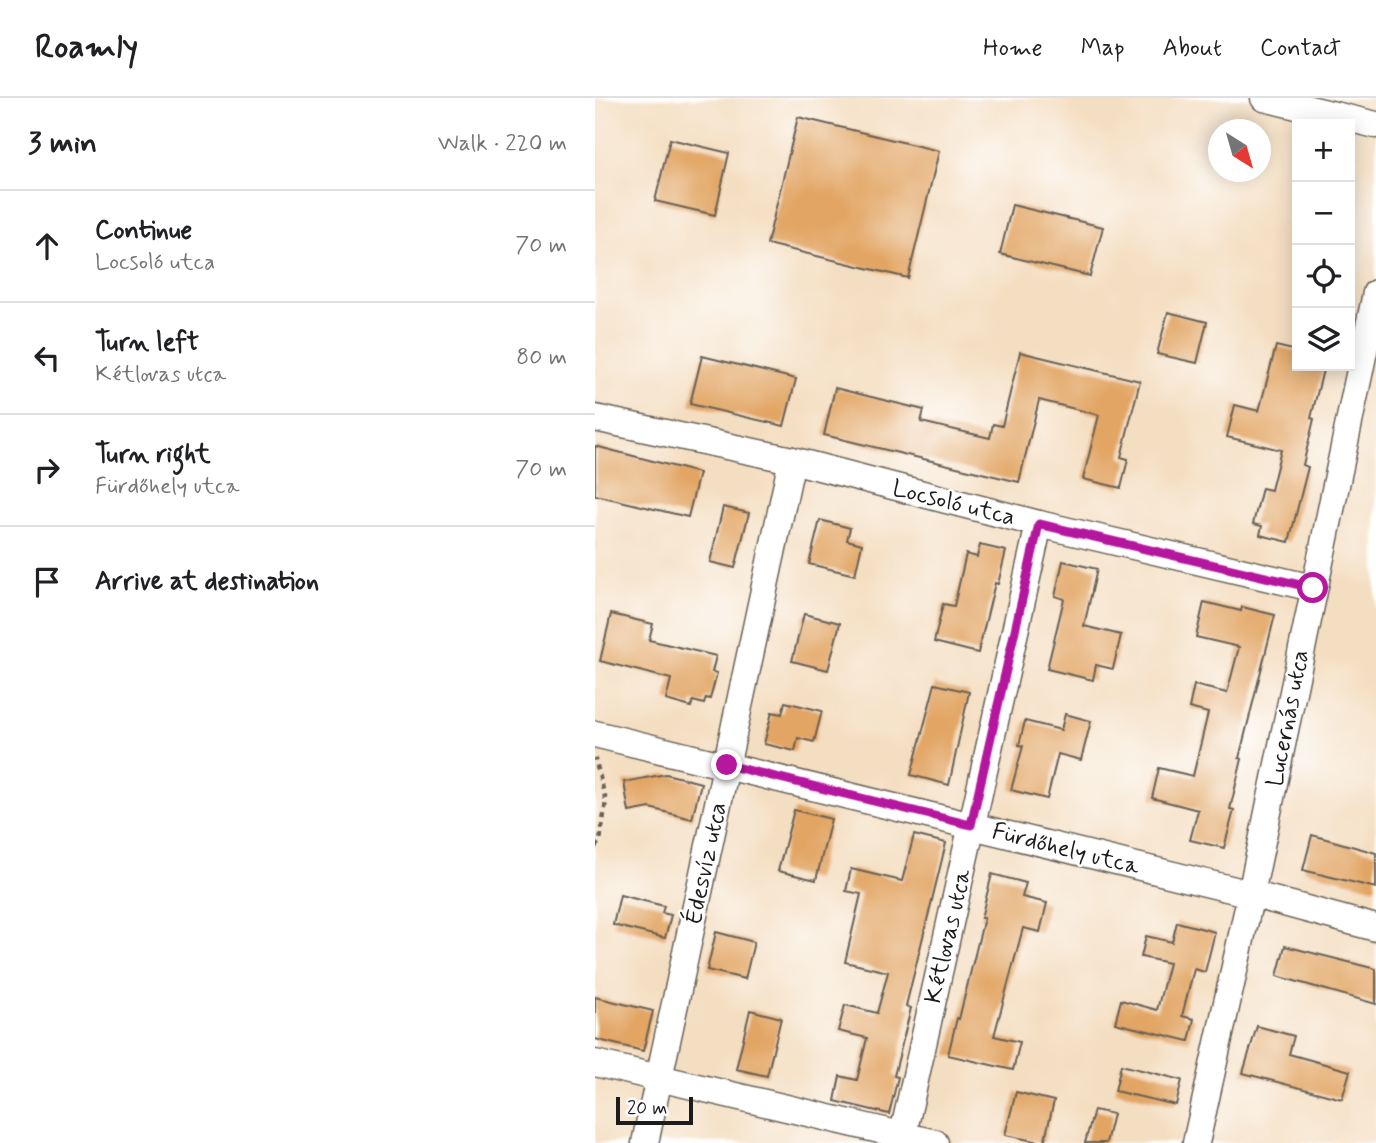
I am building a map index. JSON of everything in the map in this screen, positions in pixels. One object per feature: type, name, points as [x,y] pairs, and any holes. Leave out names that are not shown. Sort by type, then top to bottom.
[{"type":"street","points":[[1264,98],[1376,125]]},
{"type":"street","name":"Lucernás utca","points":[[1196,1143],[1251,894],[1313,588],[1365,404],[1376,293]]},
{"type":"street","name":"Locsoló utca","points":[[595,418],[792,460],[1039,524],[1313,588]]},
{"type":"street","name":"Édesvíz utca","points":[[645,1143],[792,460]]},
{"type":"street","name":"Kétlovas utca","points":[[902,1139],[1039,524]]},
{"type":"street","name":"Fürdőhely utca","points":[[595,734],[1251,894],[1376,928]]},
{"type":"street","points":[[595,1063],[902,1139],[935,1143]]},
{"type":"path","points":[[595,758],[606,801],[600,841],[595,847]]},
{"type":"building","points":[[798,117],[939,151],[908,278],[767,244]]},
{"type":"building","points":[[670,139],[729,153],[715,215],[655,201]]},
{"type":"building","points":[[1012,205],[1103,227],[1090,276],[1000,254]]},
{"type":"building","points":[[1168,312],[1207,322],[1197,363],[1157,354]]},
{"type":"building","points":[[1276,346],[1292,350],[1292,371],[1323,371],[1303,465],[1308,467],[1289,542],[1260,535],[1262,526],[1253,524],[1262,488],[1271,490],[1281,450],[1227,437],[1235,405],[1259,411]]},
{"type":"building","points":[[1020,352],[1140,381],[1121,457],[1128,459],[1121,488],[1083,479],[1099,415],[1039,400],[1019,482],[824,435],[835,388],[924,410],[921,422],[990,438],[993,424],[1002,426]]},
{"type":"building","points":[[702,356],[796,379],[784,426],[690,404]]},
{"type":"building","points":[[595,446],[699,473],[688,517],[595,495]]},
{"type":"building","points":[[723,507],[749,513],[735,568],[710,562]]},
{"type":"building","points":[[820,520],[850,528],[847,540],[862,544],[855,575],[809,564]]},
{"type":"building","points":[[980,545],[1006,551],[998,584],[995,583],[978,653],[934,642],[943,604],[954,606],[966,554],[977,557]]},
{"type":"building","points":[[1063,561],[1097,569],[1084,626],[1121,635],[1113,669],[1096,665],[1093,680],[1047,669],[1064,599],[1055,596]]},
{"type":"building","points":[[1204,602],[1241,611],[1242,607],[1275,615],[1239,758],[1242,759],[1230,809],[1234,810],[1224,848],[1190,840],[1198,810],[1152,798],[1159,768],[1193,776],[1208,713],[1189,708],[1194,685],[1227,693],[1239,647],[1196,637]]},
{"type":"building","points":[[611,614],[653,624],[649,640],[716,656],[712,672],[717,673],[710,699],[706,698],[704,704],[693,701],[691,707],[666,700],[671,679],[600,661]]},
{"type":"building","points":[[804,614],[840,623],[828,670],[792,661]]},
{"type":"building","points":[[935,684],[969,692],[949,785],[911,775]]},
{"type":"building","points":[[785,702],[822,711],[814,742],[798,738],[795,751],[764,744],[772,712],[782,714]]},
{"type":"building","points":[[1065,714],[1091,721],[1081,760],[1058,754],[1047,799],[1011,790],[1023,746],[1019,745],[1025,721],[1061,730]]},
{"type":"building","points":[[666,774],[701,783],[692,819],[650,808],[629,812],[624,782]]},
{"type":"building","points":[[794,810],[831,819],[816,880],[778,871]]},
{"type":"building","points":[[914,835],[946,843],[906,1006],[911,1008],[894,1076],[898,1077],[889,1114],[835,1101],[840,1076],[857,1080],[867,1038],[838,1031],[845,1005],[877,1013],[888,972],[845,962],[861,894],[846,891],[851,869],[902,881]]},
{"type":"building","points":[[1312,835],[1376,853],[1376,888],[1303,870]]},
{"type":"building","points":[[992,874],[1026,883],[1022,897],[1047,903],[1040,932],[1023,928],[994,1036],[1020,1042],[1013,1070],[948,1055],[984,918],[981,918]]},
{"type":"building","points":[[620,895],[664,906],[662,913],[671,915],[665,938],[613,925]]},
{"type":"building","points":[[1177,922],[1215,932],[1205,972],[1194,969],[1182,1016],[1194,1019],[1189,1041],[1115,1023],[1121,1000],[1157,1010],[1169,963],[1141,957],[1146,936],[1172,942]]},
{"type":"building","points":[[716,932],[754,942],[745,979],[707,970]]},
{"type":"building","points":[[1285,946],[1376,969],[1376,1004],[1277,976]]},
{"type":"building","points":[[595,997],[653,1011],[643,1051],[595,1039]]},
{"type":"building","points":[[750,1010],[781,1018],[767,1076],[736,1069]]},
{"type":"building","points":[[1257,1026],[1294,1036],[1289,1054],[1350,1071],[1342,1099],[1243,1073]]},
{"type":"building","points":[[1121,1065],[1182,1080],[1176,1105],[1115,1091]]},
{"type":"building","points":[[1016,1092],[1054,1101],[1044,1143],[1005,1135]]},
{"type":"building","points":[[1094,1110],[1113,1114],[1106,1143],[1085,1143]]},
{"type":"route","points":[[727,765],[971,825],[1039,524],[1313,588]]}]
